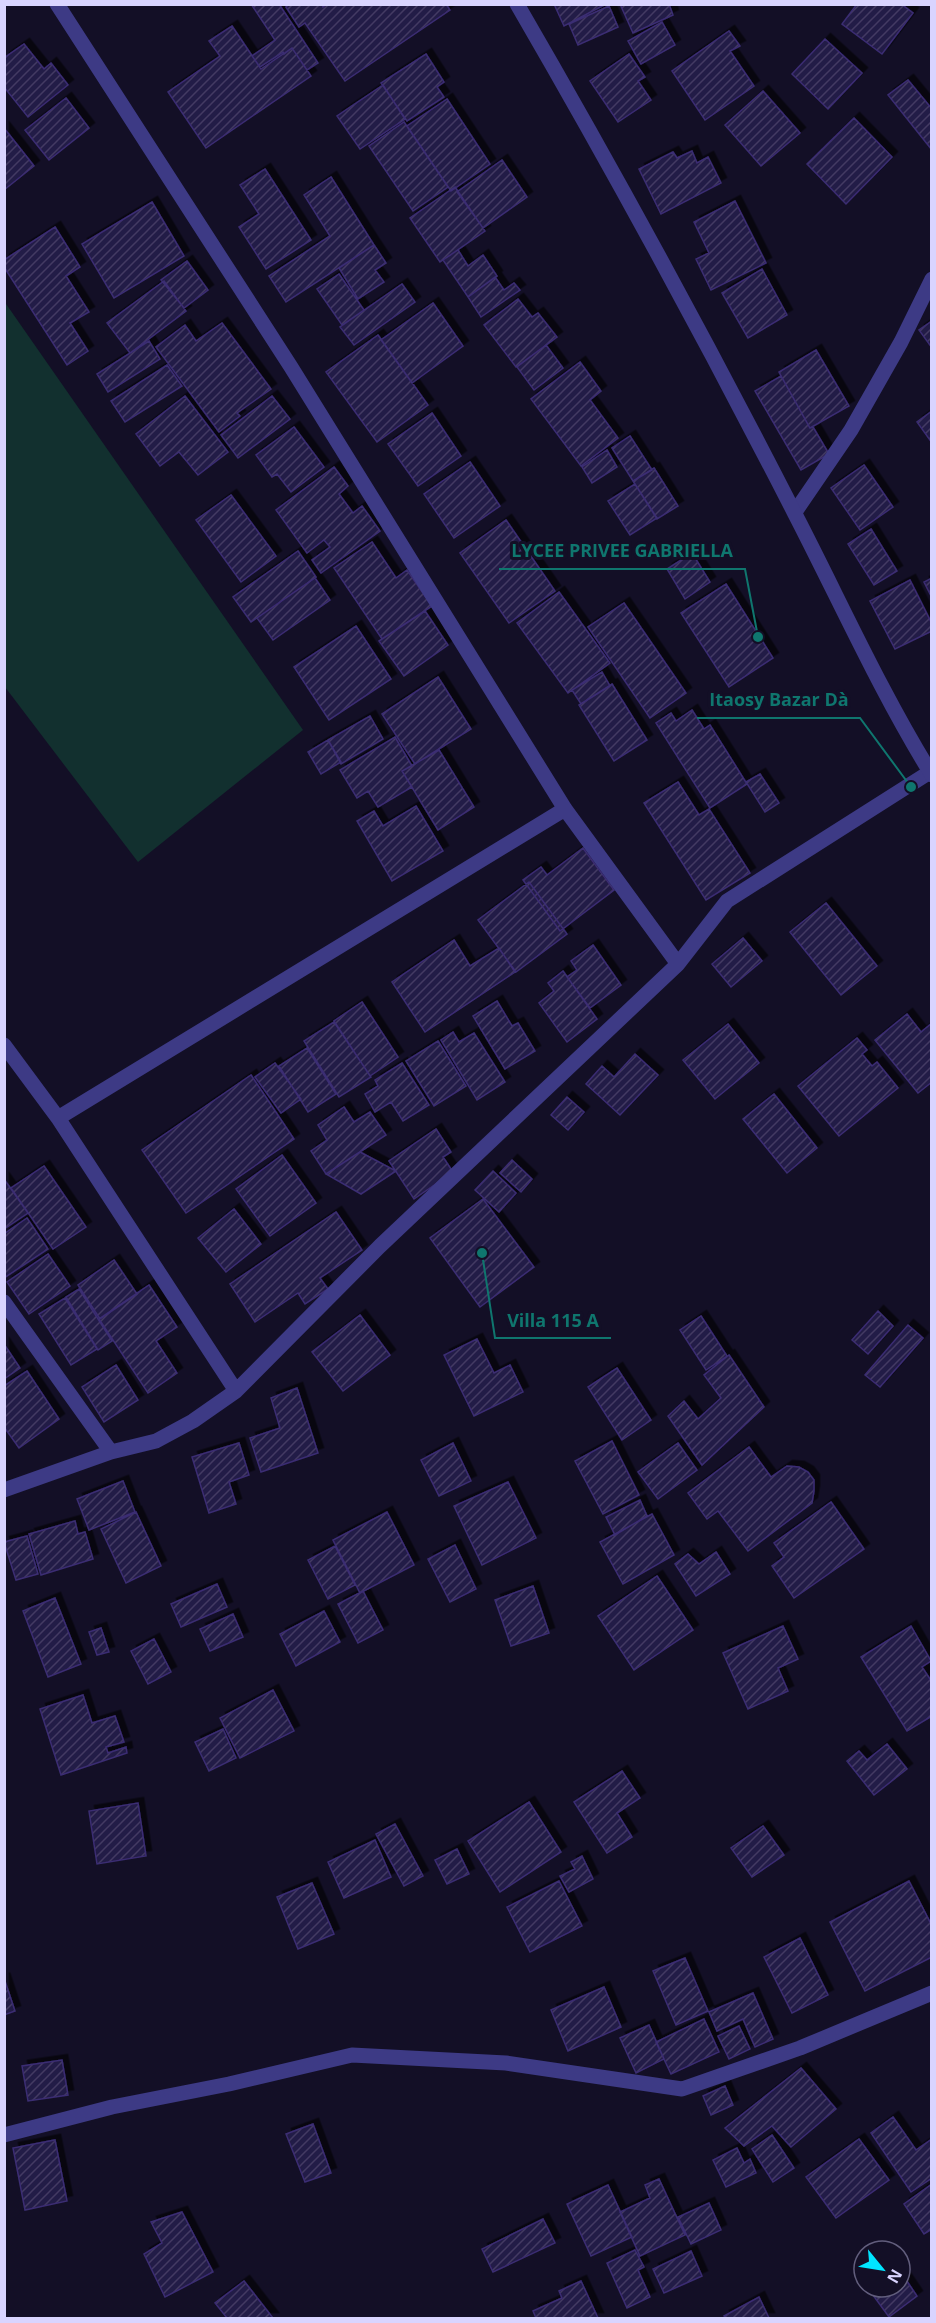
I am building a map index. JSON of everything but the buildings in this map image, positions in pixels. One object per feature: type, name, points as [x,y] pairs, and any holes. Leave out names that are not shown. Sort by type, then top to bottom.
[{"type":"street","points":[[57,4],[291,367],[566,809],[678,964]]},
{"type":"street","points":[[4,1490],[111,1452],[156,1441],[193,1421],[236,1391],[380,1246],[678,964],[727,901],[931,773],[894,710],[795,513],[582,116],[518,4]]},
{"type":"street","points":[[795,513],[851,430],[901,342],[932,279]]},
{"type":"street","points":[[58,1118],[566,809]]},
{"type":"street","points":[[4,1045],[58,1118],[236,1391]]},
{"type":"street","points":[[4,1302],[111,1452]]},
{"type":"street","points":[[4,2135],[112,2108],[352,2055],[506,2063],[682,2089],[800,2048],[932,1993]]},
{"type":"green space","points":[[4,301],[303,730],[138,862],[5,687]]},
{"type":"place","name":"LYCEE PRIVEE GABRIELLA","points":[[758,637]]},
{"type":"place","name":"Itaosy Bazar Dà","points":[[911,787]]},
{"type":"place","name":"Villa 115 A","points":[[482,1253]]}]
